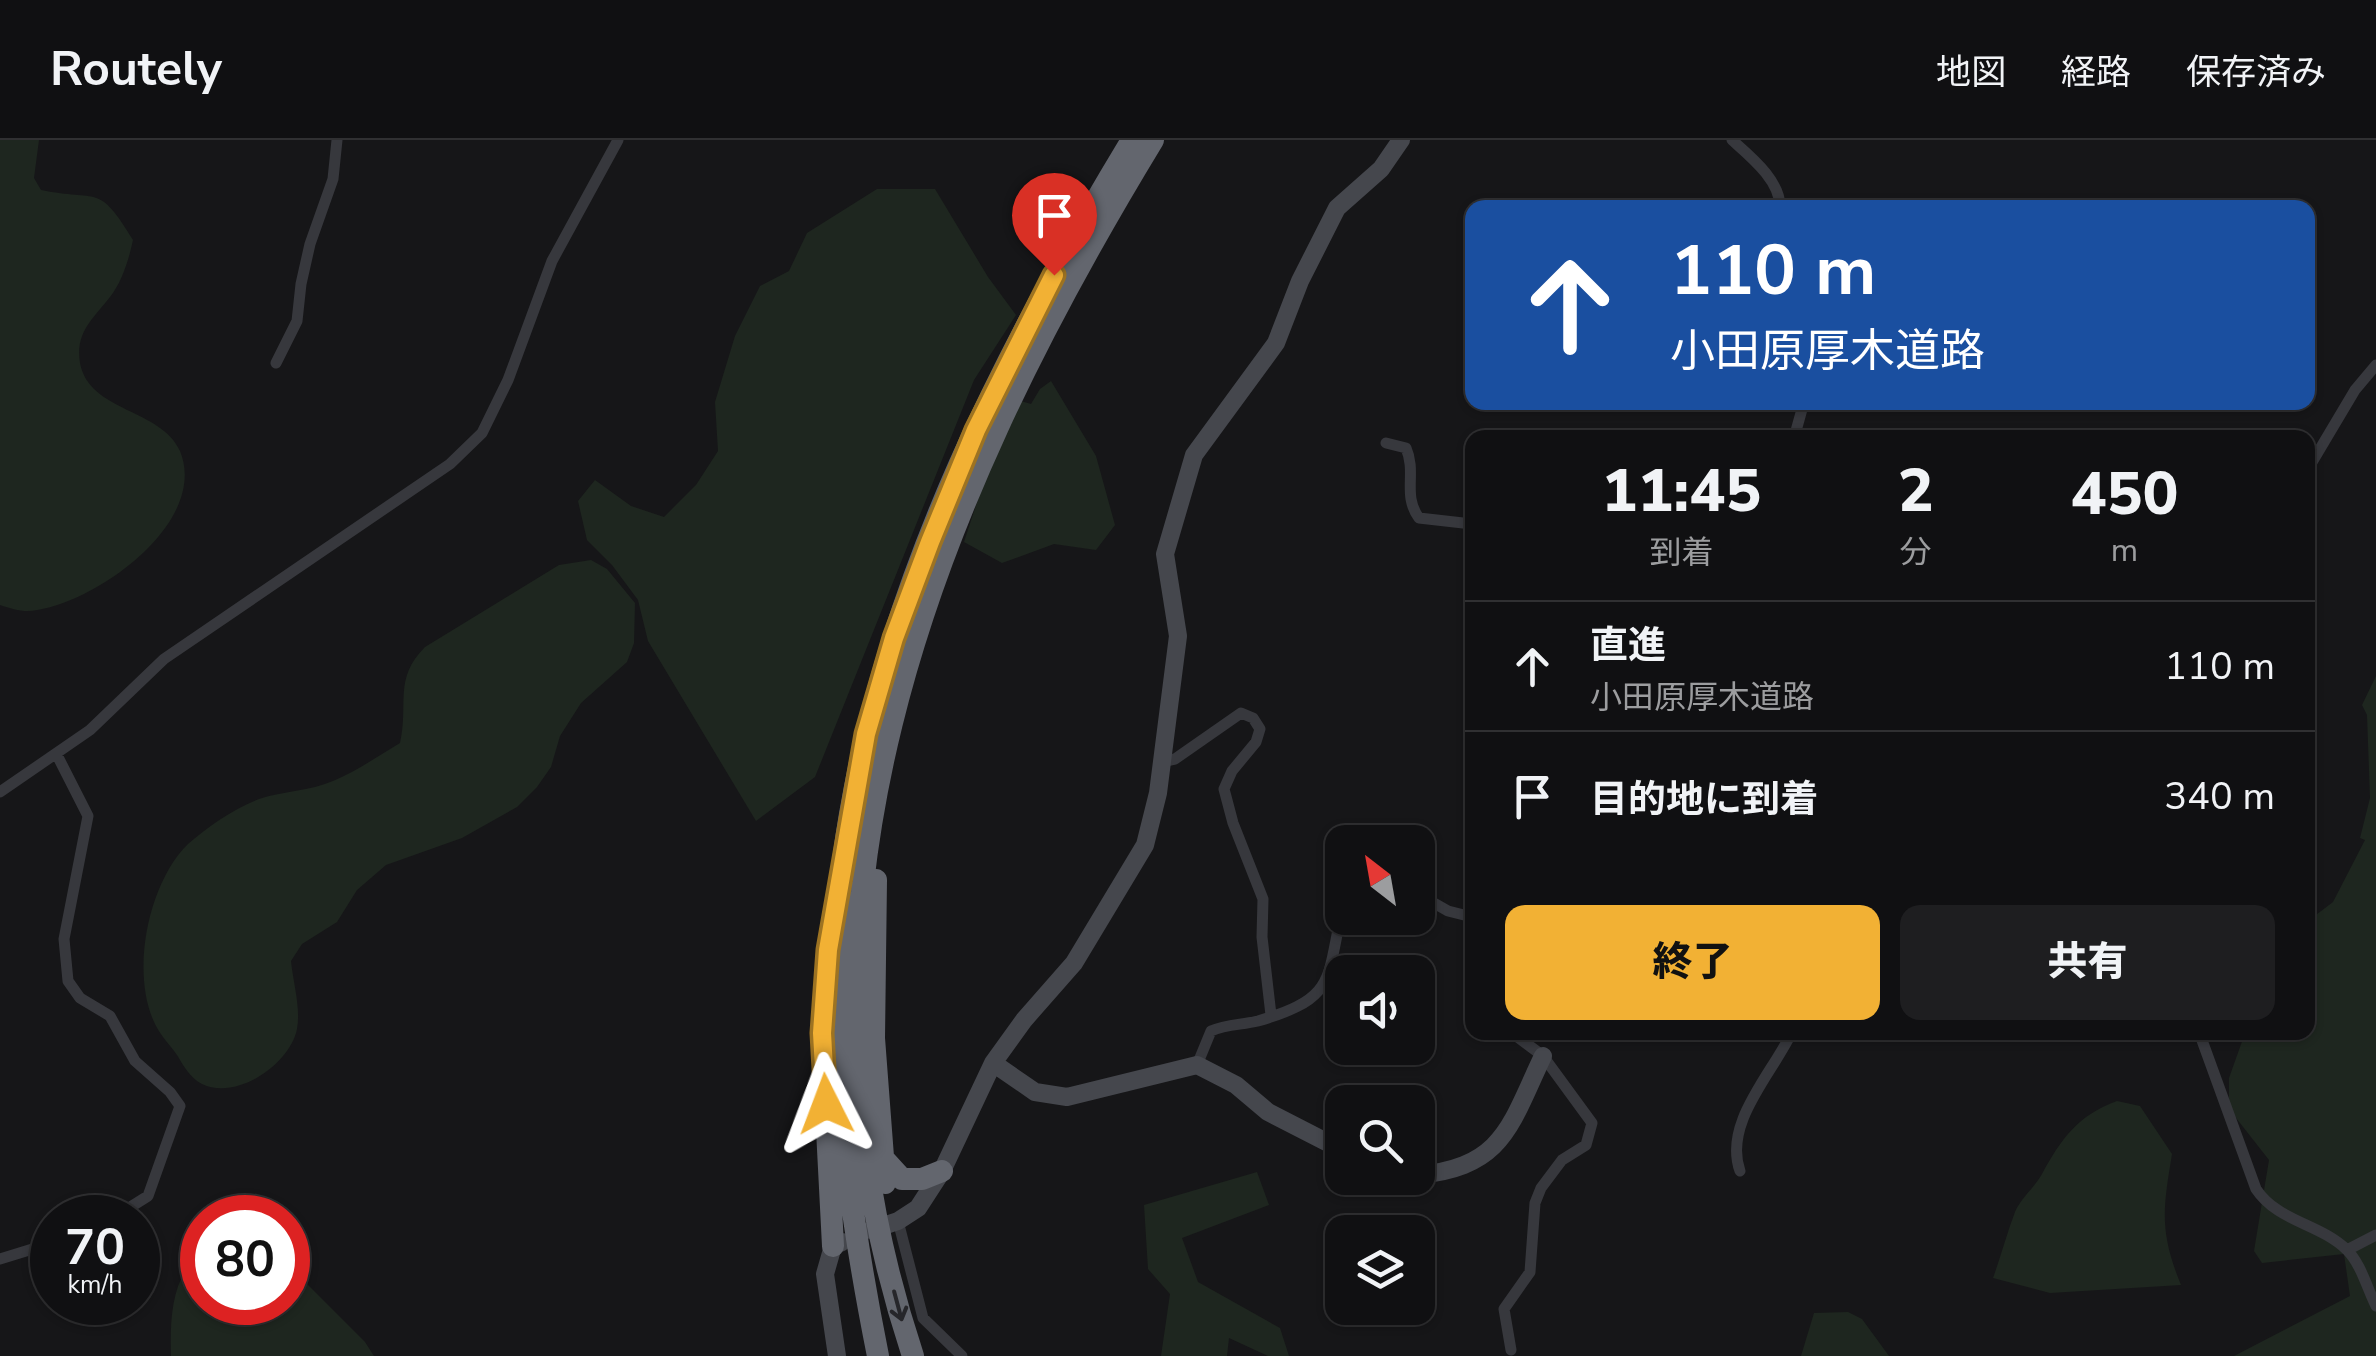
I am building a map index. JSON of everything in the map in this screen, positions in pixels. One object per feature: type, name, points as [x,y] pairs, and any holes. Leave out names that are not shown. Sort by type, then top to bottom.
[{"type":"highway","points":[[833,1246],[822,1033],[828,950],[866,734],[894,638],[976,430],[1039,302],[1132,140]]},
{"type":"highway","points":[[848,1063],[860,888],[871,812],[908,654],[969,490],[1009,400],[1055,310],[1153,140]]},
{"type":"highway","points":[[895,1222],[881,1156],[874,1038],[875,900],[908,654]]},
{"type":"highway","points":[[841,888],[848,1063],[864,1150],[878,1356]]},
{"type":"highway","points":[[881,1156],[902,1179],[922,1179],[942,1171]]},
{"type":"highway","points":[[872,1258],[913,1356]]},
{"type":"street","points":[[276,364],[297,321],[307,257],[332,179],[337,140]]},
{"type":"street","points":[[0,792],[90,730],[164,659],[450,464],[482,433],[508,380],[552,261],[618,140]]},
{"type":"street","points":[[837,1356],[825,1274],[833,1246],[895,1222],[918,1208],[942,1171],[993,1064],[1074,963],[1145,845],[1153,823],[1178,636],[1165,554],[1194,456],[1276,343],[1300,281],[1337,208],[1381,168],[1401,140]]},
{"type":"street","points":[[1732,140],[1769,178],[1780,200]]},
{"type":"street","points":[[2315,457],[2355,390],[2376,365]]},
{"type":"street","points":[[1386,444],[1406,448],[1412,462],[1408,500],[1420,518],[1465,523]]},
{"type":"street","points":[[1161,762],[1175,759],[1235,715],[1247,714],[1260,728],[1256,742],[1232,771],[1224,789],[1263,899],[1262,936],[1271,1015]]},
{"type":"street","points":[[57,754],[88,816],[64,939],[68,980],[80,998],[110,1016],[135,1061],[180,1106],[148,1195]]},
{"type":"street","points":[[1435,904],[1465,915]]},
{"type":"street","points":[[1196,1065],[1211,1031],[1299,1007],[1321,990],[1336,955],[1339,935]]},
{"type":"street","points":[[1511,1350],[1504,1309],[1530,1272],[1536,1203],[1562,1160],[1586,1144],[1592,1123],[1542,1056],[1521,1040]]},
{"type":"street","points":[[1740,1171],[1735,1156],[1738,1131],[1788,1040]]},
{"type":"street","points":[[2202,1040],[2256,1189],[2267,1206],[2311,1225],[2347,1250],[2376,1306]]},
{"type":"street","points":[[1435,1171],[1465,1166],[1491,1152],[1507,1131],[1542,1056]]},
{"type":"street","points":[[993,1064],[1035,1092],[1068,1097],[1196,1065],[1236,1085],[1268,1112],[1325,1141]]},
{"type":"street","points":[[895,1222],[923,1318],[962,1356]]},
{"type":"street","points":[[2347,1250],[2376,1235]]},
{"type":"street","points":[[0,1260],[30,1250]]},
{"type":"shaded area","points":[[0,140],[39,140],[34,178],[41,190],[104,202],[133,240],[118,284],[83,334],[80,363],[97,392],[171,437],[180,451],[185,478],[178,505],[164,530],[142,554],[89,591],[32,611],[0,605]]},
{"type":"shaded area","points":[[877,189],[935,189],[988,277],[1016,315],[974,380],[815,777],[756,821],[648,641],[638,600],[587,540],[578,501],[595,480],[631,506],[664,517],[696,485],[718,451],[715,402],[735,336],[760,286],[789,271],[807,233]]},
{"type":"shaded area","points":[[1051,381],[1096,456],[1115,525],[1096,550],[1054,544],[1002,563],[964,542],[982,487],[1021,401],[1031,404],[1040,389]]},
{"type":"shaded area","points":[[591,560],[607,569],[635,603],[634,643],[627,662],[581,703],[560,736],[551,767],[537,787],[517,807],[462,838],[386,865],[357,890],[337,922],[302,944],[291,961],[298,1021],[284,1055],[246,1083],[231,1088],[202,1084],[187,1071],[157,1028],[144,980],[147,929],[153,905],[174,861],[188,844],[240,807],[268,796],[333,781],[400,743],[405,681],[425,647],[559,565]]},
{"type":"shaded area","points":[[2376,676],[2376,1356],[2234,1356],[2350,1296],[2344,1254],[2262,1263],[2254,1251],[2269,1160],[2229,1109],[2229,1078],[2243,1040],[2315,1040],[2315,916],[2333,902],[2365,840],[2360,838],[2370,798],[2367,715],[2362,705]]},
{"type":"shaded area","points":[[2117,1101],[2140,1106],[2172,1154],[2165,1220],[2169,1249],[2181,1285],[2050,1293],[1993,1278],[2015,1212],[2056,1150],[2081,1121]]},
{"type":"shaded area","points":[[1257,1172],[1269,1205],[1182,1238],[1198,1282],[1280,1328],[1289,1356],[1268,1356],[1229,1338],[1227,1356],[1161,1356],[1170,1294],[1148,1269],[1144,1205]]},
{"type":"shaded area","points":[[180,1282],[180,1325],[310,1325],[310,1287],[374,1356],[171,1356],[172,1313]]},
{"type":"shaded area","points":[[1848,1312],[1862,1319],[1889,1356],[1801,1356],[1814,1313]]},
{"type":"route","points":[[826,1104],[822,1033],[828,950],[866,734],[894,638],[930,542],[976,430],[1054,275]]}]
